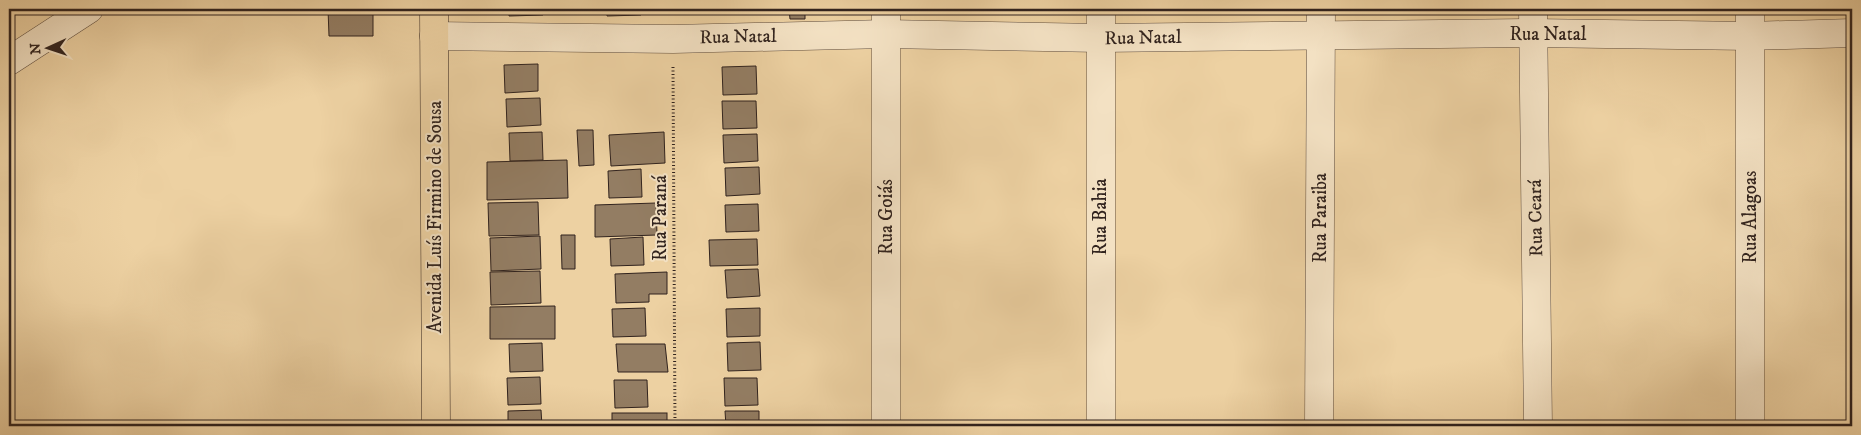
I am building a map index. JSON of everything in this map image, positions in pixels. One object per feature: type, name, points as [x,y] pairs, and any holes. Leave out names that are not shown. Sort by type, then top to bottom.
[{"type":"main road","name":"Avenida Luís Firmino de Sousa","points":[[434,9],[436,426]]},
{"type":"street","points":[[9,60],[88,9]]},
{"type":"street","name":"Rua Bahia","points":[[1100,9],[1100,426]]},
{"type":"street","name":"Rua Paraiba","points":[[1319,426],[1321,9]]},
{"type":"street","name":"Rua Alagoas","points":[[1750,9],[1750,426]]},
{"type":"street","name":"Rua Natal","points":[[434,36],[673,39],[886,22],[1100,38],[1321,36],[1533,21],[1750,36],[1852,33]]},
{"type":"street","name":"Rua Ceará","points":[[1533,21],[1538,426]]},
{"type":"street","name":"Rua Goiás","points":[[886,22],[886,426]]},
{"type":"path","name":"Rua Paraná","points":[[673,39],[675,426]]},
{"type":"building","points":[[328,9],[373,9],[373,36],[329,36]]},
{"type":"building","points":[[509,9],[542,9],[543,15],[509,16]]},
{"type":"building","points":[[607,9],[640,9],[641,15],[607,16]]},
{"type":"building","points":[[726,9],[760,9],[760,13],[727,14]]},
{"type":"building","points":[[789,9],[805,9],[805,19],[790,19]]},
{"type":"building","points":[[538,64],[538,91],[505,93],[504,65]]},
{"type":"building","points":[[756,66],[757,94],[723,95],[722,67]]},
{"type":"building","points":[[540,98],[541,125],[507,127],[506,99]]},
{"type":"building","points":[[722,101],[756,101],[757,128],[723,129]]},
{"type":"building","points":[[577,130],[593,130],[594,165],[579,166]]},
{"type":"building","points":[[542,132],[543,160],[510,161],[509,133]]},
{"type":"building","points":[[664,132],[665,163],[611,166],[609,135]]},
{"type":"building","points":[[757,134],[758,161],[724,163],[723,135]]},
{"type":"building","points":[[567,160],[568,198],[487,200],[487,162]]},
{"type":"building","points":[[759,167],[760,194],[726,196],[725,168]]},
{"type":"building","points":[[641,169],[642,197],[609,198],[608,171]]},
{"type":"building","points":[[538,202],[539,235],[489,236],[488,203]]},
{"type":"building","points":[[656,203],[657,235],[595,237],[595,205]]},
{"type":"building","points":[[758,204],[759,231],[726,232],[725,205]]},
{"type":"building","points":[[561,235],[575,235],[575,269],[562,269]]},
{"type":"building","points":[[540,236],[541,269],[491,271],[490,238]]},
{"type":"building","points":[[643,237],[644,265],[611,266],[610,239]]},
{"type":"building","points":[[757,239],[758,265],[710,266],[709,240]]},
{"type":"building","points":[[758,269],[760,296],[727,298],[725,270]]},
{"type":"building","points":[[540,271],[541,303],[491,305],[490,272]]},
{"type":"building","points":[[667,272],[667,294],[649,294],[649,302],[616,303],[615,274]]},
{"type":"building","points":[[555,306],[555,339],[490,339],[490,307]]},
{"type":"building","points":[[645,308],[646,336],[613,337],[612,309]]},
{"type":"building","points":[[760,308],[760,336],[727,337],[726,309]]},
{"type":"building","points":[[760,342],[761,370],[728,371],[727,343]]},
{"type":"building","points":[[542,343],[543,371],[510,372],[509,344]]},
{"type":"building","points":[[616,344],[665,344],[668,372],[618,372]]},
{"type":"building","points":[[540,377],[541,404],[508,405],[507,378]]},
{"type":"building","points":[[724,378],[757,378],[758,405],[725,406]]},
{"type":"building","points":[[614,380],[647,380],[648,407],[615,408]]},
{"type":"building","points":[[541,410],[542,426],[508,426],[508,411]]},
{"type":"building","points":[[725,411],[759,411],[759,426],[726,426]]},
{"type":"building","points":[[612,413],[667,413],[667,426],[612,426]]}]
